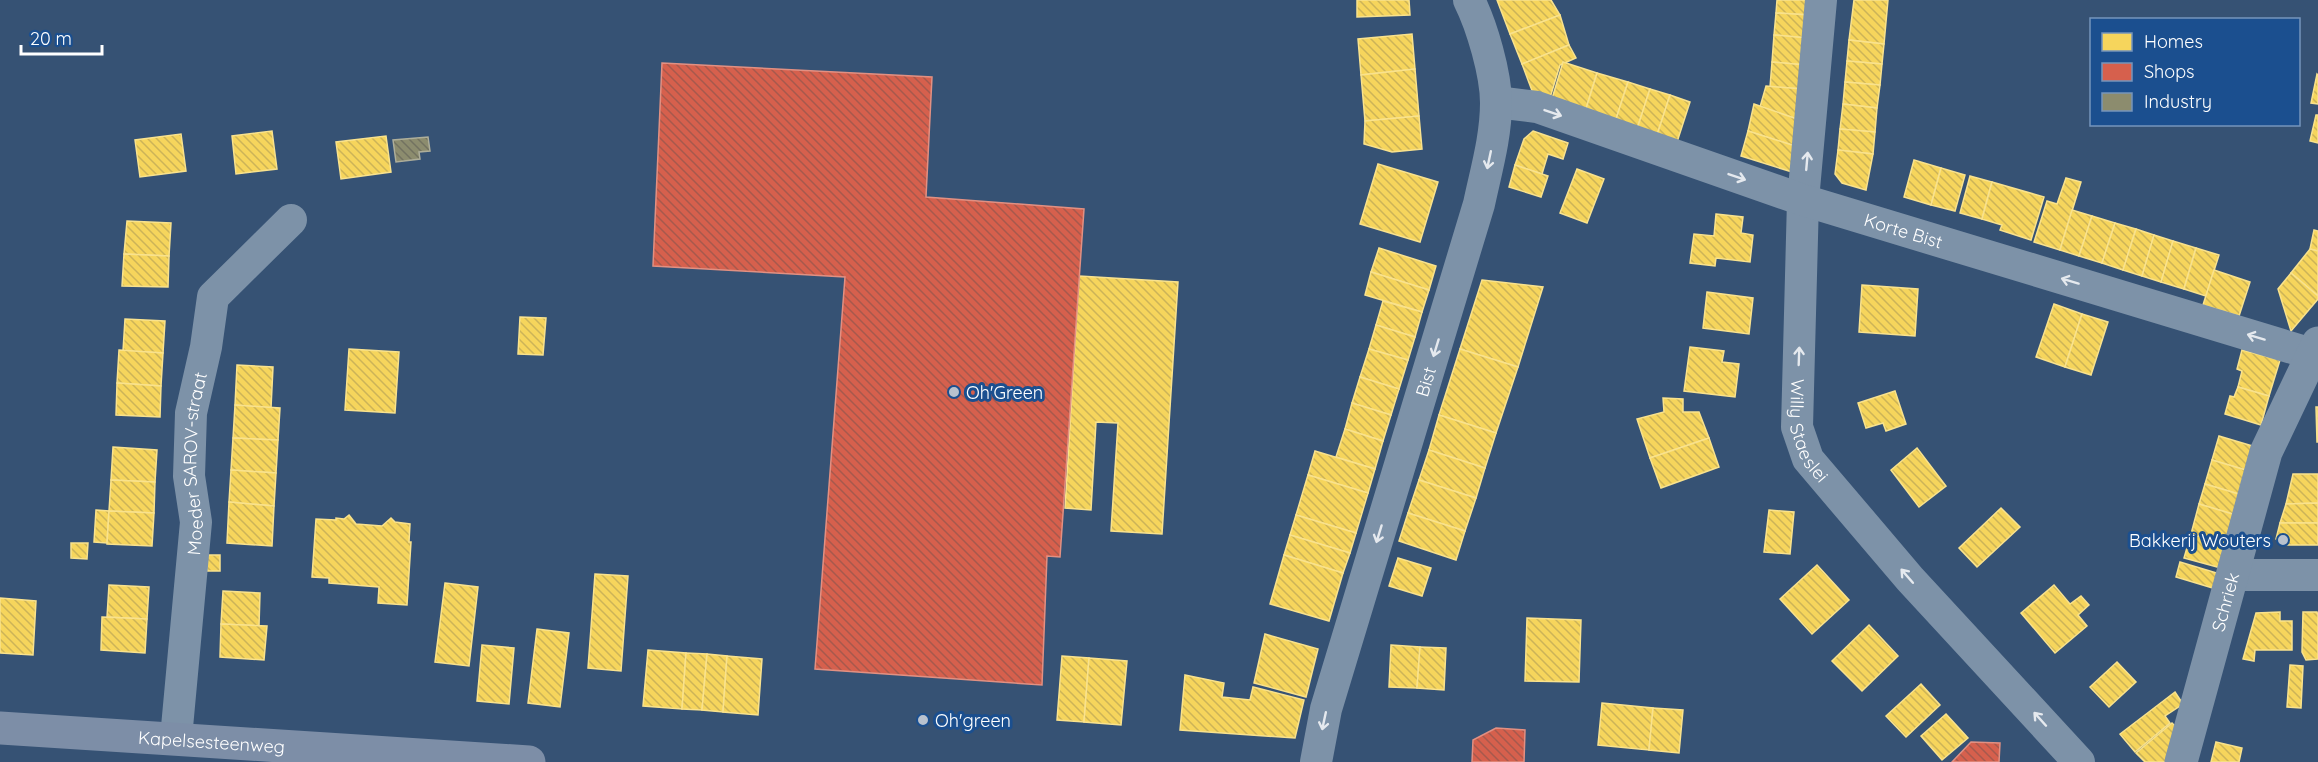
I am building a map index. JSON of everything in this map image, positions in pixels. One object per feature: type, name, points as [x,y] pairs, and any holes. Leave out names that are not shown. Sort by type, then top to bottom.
[{"type":"main road","name":"Kapelsesteenweg","points":[[0,728],[529,762]]},
{"type":"street","name":"Bist","points":[[1316,762],[1330,698],[1479,204],[1491,150],[1496,102],[1487,52],[1469,0]]},
{"type":"street","name":"Willy Staeslei","points":[[1821,0],[1803,200],[1797,427],[1808,459],[1910,579],[2079,762]]},
{"type":"street","name":"Korte Bist","points":[[1496,102],[1537,107],[1803,200],[2315,348]]},
{"type":"street","name":"Moeder SAROV-straat","points":[[176,738],[196,522],[189,476],[191,413],[206,347],[213,297],[291,220]]},
{"type":"street","name":"Schriek","points":[[2181,762],[2266,452],[2315,348]]},
{"type":"street","points":[[2233,575],[2318,575]]},
{"type":"building: Homes","points":[[1357,0],[1409,0],[1410,15],[1357,17]]},
{"type":"building: Homes","points":[[1497,0],[1551,0],[1560,15],[1510,34]]},
{"type":"building: Homes","points":[[1777,0],[1810,0],[1809,15],[1776,13]]},
{"type":"building: Homes","points":[[1854,0],[1888,0],[1884,44],[1849,40]]},
{"type":"building: Homes","points":[[1776,13],[1809,15],[1807,38],[1774,35]]},
{"type":"building: Homes","points":[[1560,15],[1569,45],[1522,64],[1510,34]]},
{"type":"building: Homes","points":[[1412,34],[1415,69],[1361,75],[1358,39]]},
{"type":"building: Homes","points":[[1774,35],[1807,38],[1805,65],[1772,62]]},
{"type":"building: Homes","points":[[1849,40],[1884,44],[1882,64],[1847,61]]},
{"type":"building: Homes","points":[[1569,45],[1576,58],[1560,65],[1549,101],[1534,96],[1522,64]]},
{"type":"building: Homes","points":[[1847,61],[1882,64],[1880,85],[1845,82]]},
{"type":"building: Homes","points":[[1563,62],[1597,73],[1585,112],[1551,102]]},
{"type":"building: Homes","points":[[1772,62],[1805,65],[1803,89],[1770,87]]},
{"type":"building: Homes","points":[[1415,69],[1419,116],[1365,121],[1361,75]]},
{"type":"building: Homes","points":[[1597,73],[1628,82],[1615,122],[1585,112]]},
{"type":"building: Homes","points":[[2318,75],[2318,104],[2311,103]]},
{"type":"building: Homes","points":[[1628,82],[1650,89],[1637,129],[1615,122]]},
{"type":"building: Homes","points":[[1845,82],[1880,85],[1877,108],[1843,104]]},
{"type":"building: Homes","points":[[1766,86],[1803,89],[1800,120],[1760,107]]},
{"type":"building: Homes","points":[[1650,89],[1670,95],[1657,135],[1637,129]]},
{"type":"building: Homes","points":[[1670,95],[1690,102],[1677,142],[1657,135]]},
{"type":"building: Homes","points":[[1754,104],[1800,120],[1795,146],[1748,131]]},
{"type":"building: Homes","points":[[1843,104],[1877,108],[1875,132],[1840,129]]},
{"type":"building: Homes","points":[[2316,115],[2318,115],[2318,143],[2310,141]]},
{"type":"building: Homes","points":[[1419,116],[1422,149],[1392,152],[1364,144],[1365,121]]},
{"type":"building: Homes","points":[[1840,129],[1875,132],[1873,154],[1838,150]]},
{"type":"building: Homes","points":[[272,131],[277,169],[236,174],[232,136]]},
{"type":"building: Homes","points":[[1533,131],[1568,143],[1563,159],[1548,154],[1542,174],[1515,165],[1524,139]]},
{"type":"building: Homes","points":[[1748,131],[1795,146],[1792,172],[1741,156]]},
{"type":"building: Homes","points":[[181,134],[186,171],[140,177],[135,140]]},
{"type":"building: Homes","points":[[386,136],[391,172],[341,179],[336,142]]},
{"type":"building: Homes","points":[[1838,150],[1873,154],[1866,190],[1842,183],[1835,174]]},
{"type":"building: Homes","points":[[1914,160],[1941,168],[1931,205],[1904,197]]},
{"type":"building: Homes","points":[[1378,164],[1438,182],[1420,242],[1360,224]]},
{"type":"building: Homes","points":[[1515,165],[1548,176],[1541,197],[1509,187]]},
{"type":"building: Homes","points":[[1941,168],[1965,175],[1955,211],[1931,205]]},
{"type":"building: Homes","points":[[1577,169],[1604,179],[1587,223],[1560,213]]},
{"type":"building: Homes","points":[[1970,176],[1992,182],[1982,219],[1960,213]]},
{"type":"building: Homes","points":[[2066,178],[2081,182],[2060,250],[2034,242],[2047,201],[2057,204]]},
{"type":"building: Homes","points":[[1992,182],[2044,197],[2031,240],[2000,230],[2002,225],[1982,219]]},
{"type":"building: Homes","points":[[2072,210],[2092,216],[2079,256],[2060,250]]},
{"type":"building: Homes","points":[[1716,214],[1743,217],[1741,233],[1753,235],[1750,262],[1716,258],[1715,266],[1690,263],[1694,234],[1714,236]]},
{"type":"building: Homes","points":[[2092,216],[2115,223],[2102,263],[2079,256]]},
{"type":"building: Homes","points":[[127,221],[171,223],[169,256],[124,254]]},
{"type":"building: Homes","points":[[2115,223],[2136,229],[2123,270],[2102,263]]},
{"type":"building: Homes","points":[[2136,229],[2154,235],[2142,276],[2123,270]]},
{"type":"building: Homes","points":[[2314,230],[2318,231],[2318,251],[2310,249]]},
{"type":"building: Homes","points":[[2154,235],[2173,241],[2161,282],[2142,276]]},
{"type":"building: Homes","points":[[2173,241],[2196,248],[2184,289],[2161,282]]},
{"type":"building: Homes","points":[[1379,248],[1436,266],[1429,290],[1371,272]]},
{"type":"building: Homes","points":[[2196,248],[2219,255],[2206,296],[2184,289]]},
{"type":"building: Homes","points":[[2310,249],[2318,251],[2318,296],[2291,273]]},
{"type":"building: Homes","points":[[124,254],[169,256],[168,287],[122,286]]},
{"type":"building: Homes","points":[[2214,270],[2250,282],[2239,316],[2203,305]]},
{"type":"building: Homes","points":[[1371,272],[1429,290],[1422,312],[1365,295]]},
{"type":"building: Homes","points":[[2291,273],[2318,296],[2318,299],[2291,331],[2278,289]]},
{"type":"building: Homes","points":[[1079,276],[1178,282],[1162,534],[1111,531],[1118,423],[1096,422],[1091,510],[1065,508]]},
{"type":"building: Homes","points":[[1482,280],[1543,287],[1518,367],[1460,349]]},
{"type":"building: Homes","points":[[1862,285],[1918,289],[1915,336],[1859,332]]},
{"type":"building: Homes","points":[[1707,292],[1753,298],[1749,334],[1703,328]]},
{"type":"building: Homes","points":[[1383,301],[1422,312],[1415,337],[1376,325]]},
{"type":"building: Homes","points":[[2054,304],[2082,314],[2065,367],[2036,357]]},
{"type":"building: Homes","points":[[2082,314],[2108,322],[2091,375],[2065,367]]},
{"type":"building: Homes","points":[[520,317],[546,318],[543,355],[518,354]]},
{"type":"building: Homes","points":[[125,319],[165,321],[163,353],[123,351]]},
{"type":"building: Homes","points":[[1376,325],[1415,337],[1408,360],[1369,349]]},
{"type":"building: Homes","points":[[1690,347],[1724,351],[1722,362],[1739,364],[1735,397],[1684,391]]},
{"type":"building: Homes","points":[[349,349],[399,352],[395,413],[345,410]]},
{"type":"building: Homes","points":[[1369,349],[1408,360],[1399,389],[1360,377]]},
{"type":"building: Homes","points":[[1460,349],[1518,367],[1496,433],[1439,415]]},
{"type":"building: Homes","points":[[119,350],[163,353],[161,386],[117,383]]},
{"type":"building: Homes","points":[[2242,350],[2280,360],[2269,396],[2238,387],[2242,371],[2237,369]]},
{"type":"building: Homes","points":[[237,365],[273,367],[271,408],[235,405]]},
{"type":"building: Homes","points":[[1360,377],[1399,389],[1391,415],[1352,403]]},
{"type":"building: Homes","points":[[117,383],[161,386],[160,417],[116,415]]},
{"type":"building: Homes","points":[[2238,387],[2269,396],[2261,425],[2225,414],[2230,396],[2234,397]]},
{"type":"building: Homes","points":[[1895,391],[1906,424],[1886,431],[1883,423],[1866,428],[1858,403]]},
{"type":"building: Homes","points":[[1663,398],[1683,399],[1683,412],[1699,412],[1709,438],[1650,458],[1637,419],[1664,412]]},
{"type":"building: Homes","points":[[1352,403],[1391,415],[1383,441],[1345,429]]},
{"type":"building: Homes","points":[[235,405],[280,408],[278,440],[233,438]]},
{"type":"building: Homes","points":[[2316,407],[2318,407],[2318,442],[2317,442]]},
{"type":"building: Homes","points":[[1439,415],[1496,433],[1485,468],[1429,450]]},
{"type":"building: Homes","points":[[1345,429],[1383,441],[1375,469],[1336,457]]},
{"type":"building: Homes","points":[[2219,436],[2256,447],[2249,471],[2212,460]]},
{"type":"building: Homes","points":[[233,438],[278,440],[276,473],[231,470]]},
{"type":"building: Homes","points":[[1709,438],[1719,467],[1661,488],[1650,458]]},
{"type":"building: Homes","points":[[113,447],[157,450],[155,482],[111,480]]},
{"type":"building: Homes","points":[[1917,448],[1946,486],[1919,507],[1891,470]]},
{"type":"building: Homes","points":[[1429,450],[1485,468],[1476,498],[1419,480]]},
{"type":"building: Homes","points":[[1315,451],[1375,469],[1368,493],[1308,475]]},
{"type":"building: Homes","points":[[2212,460],[2249,471],[2242,495],[2205,484]]},
{"type":"building: Homes","points":[[231,470],[276,473],[274,506],[229,502]]},
{"type":"building: Homes","points":[[2293,474],[2318,474],[2318,503],[2286,504]]},
{"type":"building: Homes","points":[[1308,475],[1368,493],[1356,533],[1296,515]]},
{"type":"building: Homes","points":[[111,480],[155,482],[154,513],[109,511]]},
{"type":"building: Homes","points":[[1419,480],[1476,498],[1465,531],[1408,513]]},
{"type":"building: Homes","points":[[2205,484],[2242,495],[2236,515],[2199,504]]},
{"type":"building: Homes","points":[[229,502],[274,506],[272,546],[227,543]]},
{"type":"building: Homes","points":[[2318,503],[2318,523],[2280,523],[2286,504]]},
{"type":"building: Homes","points":[[2199,504],[2236,515],[2228,545],[2191,534]]},
{"type":"building: Homes","points":[[2001,508],[2020,527],[1977,567],[1959,548]]},
{"type":"building: Homes","points":[[96,510],[109,511],[107,543],[94,542]]},
{"type":"building: Homes","points":[[1769,510],[1794,512],[1790,554],[1764,552]]},
{"type":"building: Homes","points":[[109,511],[154,513],[152,546],[107,544]]},
{"type":"building: Homes","points":[[1408,513],[1465,531],[1456,560],[1399,541]]},
{"type":"building: Homes","points":[[349,515],[356,524],[382,526],[391,518],[395,522],[410,524],[407,605],[378,603],[379,587],[329,583],[329,578],[312,577],[316,519],[336,520],[336,518],[344,519]]},
{"type":"building: Homes","points":[[1296,515],[1356,533],[1350,553],[1290,535]]},
{"type":"building: Homes","points":[[2280,523],[2318,523],[2318,545],[2282,545],[2276,539]]},
{"type":"building: Homes","points":[[2191,534],[2228,545],[2221,568],[2184,558]]},
{"type":"building: Homes","points":[[1290,535],[1350,553],[1343,573],[1284,555]]},
{"type":"building: Homes","points":[[71,543],[88,543],[87,559],[71,558]]},
{"type":"building: Homes","points":[[207,555],[220,555],[220,571],[207,571]]},
{"type":"building: Homes","points":[[1284,555],[1343,573],[1329,621],[1270,604]]},
{"type":"building: Homes","points":[[1398,558],[1431,568],[1422,596],[1389,586]]},
{"type":"building: Homes","points":[[2180,562],[2220,574],[2216,589],[2176,577]]},
{"type":"building: Homes","points":[[1817,565],[1849,600],[1812,634],[1780,599]]},
{"type":"building: Homes","points":[[595,574],[628,576],[621,671],[588,668]]},
{"type":"building: Homes","points":[[445,583],[478,587],[469,666],[435,662]]},
{"type":"building: Homes","points":[[109,585],[149,587],[147,619],[107,617]]},
{"type":"building: Homes","points":[[2054,585],[2070,604],[2081,596],[2089,605],[2078,615],[2087,626],[2055,653],[2021,613]]},
{"type":"building: Homes","points":[[223,591],[260,593],[259,626],[221,624]]},
{"type":"building: Homes","points":[[0,598],[36,601],[33,655],[0,653]]},
{"type":"building: Homes","points":[[2280,612],[2280,621],[2292,621],[2292,650],[2255,650],[2254,661],[2243,659],[2256,613]]},
{"type":"building: Homes","points":[[2303,612],[2317,612],[2318,615],[2318,659],[2306,660],[2302,652]]},
{"type":"building: Homes","points":[[102,617],[147,619],[145,653],[101,650]]},
{"type":"building: Homes","points":[[1527,618],[1581,620],[1579,682],[1525,681]]},
{"type":"building: Homes","points":[[221,624],[267,626],[264,660],[220,657]]},
{"type":"building: Homes","points":[[1869,625],[1898,656],[1862,691],[1832,661]]},
{"type":"building: Homes","points":[[537,629],[569,633],[560,707],[528,703]]},
{"type":"building: Homes","points":[[1265,634],[1318,649],[1306,697],[1254,683]]},
{"type":"building: Homes","points":[[482,645],[514,648],[509,704],[477,701]]},
{"type":"building: Homes","points":[[1391,645],[1420,647],[1417,688],[1389,687]]},
{"type":"building: Homes","points":[[1420,647],[1446,648],[1444,690],[1417,688]]},
{"type":"building: Homes","points":[[648,650],[686,653],[682,709],[643,706]]},
{"type":"building: Homes","points":[[686,653],[707,654],[702,710],[682,709]]},
{"type":"building: Homes","points":[[707,654],[727,656],[723,712],[702,710]]},
{"type":"building: Homes","points":[[727,656],[762,659],[758,715],[723,712]]},
{"type":"building: Homes","points":[[1062,656],[1089,658],[1084,722],[1057,720]]},
{"type":"building: Homes","points":[[1089,658],[1127,661],[1121,725],[1084,722]]},
{"type":"building: Homes","points":[[2117,662],[2136,682],[2109,707],[2090,687]]},
{"type":"building: Homes","points":[[2290,665],[2303,666],[2301,708],[2287,707]]},
{"type":"building: Homes","points":[[1185,675],[1224,683],[1222,697],[1250,700],[1253,687],[1304,700],[1295,738],[1180,730]]},
{"type":"building: Homes","points":[[1921,684],[1940,705],[1906,737],[1886,716]]},
{"type":"building: Homes","points":[[2175,692],[2183,704],[2165,716],[2170,723],[2135,752],[2120,734]]},
{"type":"building: Homes","points":[[1602,703],[1653,708],[1649,750],[1598,745]]},
{"type":"building: Homes","points":[[1653,708],[1683,710],[1679,753],[1649,750]]},
{"type":"building: Homes","points":[[1946,714],[1968,738],[1942,760],[1921,736]]},
{"type":"building: Homes","points":[[2172,723],[2180,731],[2171,762],[2145,762],[2136,753]]},
{"type":"building: Homes","points":[[2216,742],[2242,748],[2239,762],[2211,762]]},
{"type":"building: Shops","name":"Oh'Green","points":[[662,63],[932,77],[926,197],[1084,209],[1060,557],[1047,556],[1042,685],[815,669],[845,277],[653,266]]},
{"type":"building: Shops","points":[[1496,728],[1525,730],[1524,762],[1472,762],[1473,740]]},
{"type":"building: Shops","points":[[1971,742],[2000,743],[1999,762],[1952,762]]},
{"type":"building: Industry","points":[[428,137],[430,151],[419,152],[420,159],[396,162],[393,140]]},
{"type":"place","name":"Oh'Green","points":[[954,392]]},
{"type":"place","name":"Bakkerij Wouters","points":[[2283,540]]},
{"type":"place","name":"Oh'green","points":[[923,720]]}]
